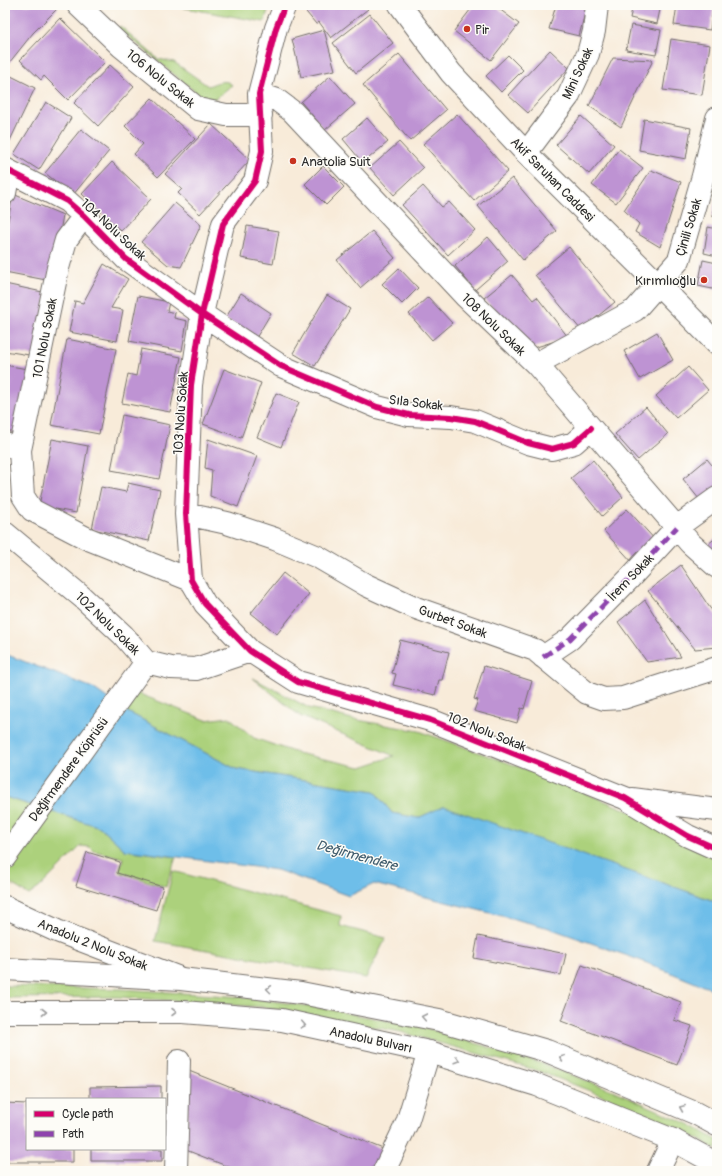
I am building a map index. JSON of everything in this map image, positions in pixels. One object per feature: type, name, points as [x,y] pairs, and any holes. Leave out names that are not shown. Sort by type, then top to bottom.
[{"type":"main road","name":"106 Nolu Sokak","points":[[78,5],[122,47],[198,109],[226,115],[260,105]]},
{"type":"main road","name":"103 Nolu Sokak","points":[[250,651],[205,604],[191,580],[186,514],[191,385],[202,314],[223,224],[255,181],[262,151],[260,105],[276,28],[285,5]]},
{"type":"main road","name":"Akif Saruhan Caddesi","points":[[400,5],[451,73],[526,153],[717,344]]},
{"type":"main road","name":"Mini Sokak","points":[[526,153],[568,97],[588,54],[594,31],[597,5]]},
{"type":"main road","name":"108 Nolu Sokak","points":[[260,105],[277,100],[293,112],[465,296],[536,364],[690,543],[717,567]]},
{"type":"main road","name":"Çinili Sokak","points":[[536,364],[635,310],[679,260],[703,176],[717,118]]},
{"type":"main road","name":"104 Nolu Sokak","points":[[7,170],[67,201],[84,216],[126,259],[202,314]]},
{"type":"main road","points":[[5,193],[7,170]]},
{"type":"main road","name":"101 Nolu Sokak","points":[[12,447],[66,240],[84,216]]},
{"type":"main road","name":"Sıla Sokak","points":[[202,314],[281,366],[377,407],[409,415],[451,417],[475,421],[528,443],[552,449],[574,444],[591,428]]},
{"type":"main road","points":[[12,447],[23,496],[32,510],[86,538],[191,580]]},
{"type":"main road","name":"İrem Sokak","points":[[543,657],[570,639],[630,579],[677,527],[717,498]]},
{"type":"main road","name":"Gurbet Sokak","points":[[186,514],[227,523],[275,538],[318,557],[366,585],[416,608],[535,650],[587,693],[604,699],[623,698],[717,668]]},
{"type":"main road","name":"102 Nolu Sokak","points":[[5,533],[87,602],[123,635],[146,662],[171,668],[196,669],[250,651],[298,682],[430,720],[625,798],[688,836],[714,847]]},
{"type":"main road","name":"Değirmendere Köprüsü","points":[[5,857],[146,662]]},
{"type":"main road","points":[[625,798],[717,810]]},
{"type":"main road","name":"Anadolu 2 Nolu Sokak","points":[[5,907],[57,932],[181,979]]},
{"type":"main road","points":[[5,969],[181,979],[301,993],[439,1020],[547,1052],[695,1113],[717,1125]]},
{"type":"main road","name":"Anadolu Bulvarı","points":[[7,1013],[183,1012],[282,1020],[429,1052],[537,1085],[673,1140],[717,1164]]},
{"type":"main road","points":[[384,1171],[406,1123],[429,1052]]},
{"type":"main road","points":[[176,1171],[179,1061]]},
{"type":"main road","points":[[658,1171],[673,1140]]},
{"type":"green space","points":[[168,5],[270,5],[264,22]]},
{"type":"green space","points":[[120,26],[158,59],[174,62],[208,86],[224,81],[232,85],[215,99],[204,99],[118,28]]},
{"type":"green space","points":[[253,678],[309,708],[352,719],[419,731],[528,770],[634,813],[717,851],[717,902],[444,807],[418,818],[392,813],[374,791],[236,769],[124,710],[137,693],[206,720],[229,717],[254,738],[297,753],[361,767],[394,756],[300,716]]},
{"type":"green space","points":[[5,797],[33,806],[5,842]]},
{"type":"green space","points":[[51,811],[100,827],[125,850],[176,857],[166,887],[119,872],[123,858],[94,851],[90,847],[81,846],[40,887],[29,895],[5,880],[5,875]]},
{"type":"green space","points":[[173,871],[341,916],[340,926],[386,938],[366,978],[155,941]]},
{"type":"green space","points":[[5,986],[121,989],[243,997],[309,1006],[426,1028],[540,1063],[612,1090],[691,1125],[717,1140],[717,1150],[682,1130],[608,1098],[539,1071],[401,1032],[261,1007],[119,997],[5,998]]},
{"type":"water","name":"Değirmendere","points":[[5,654],[93,688],[124,710],[236,769],[374,791],[392,813],[418,818],[444,806],[717,902],[717,990],[703,986],[642,961],[546,927],[374,884],[349,896],[277,870],[125,850],[100,827],[5,797]]},
{"type":"building","points":[[5,5],[54,5],[58,8],[33,33],[9,63],[5,61]]},
{"type":"building","points":[[304,5],[364,5],[368,9],[331,38],[319,22],[316,24],[302,7]]},
{"type":"building","points":[[474,5],[494,5],[519,24],[491,60],[454,31]]},
{"type":"building","points":[[556,5],[587,5],[579,36],[549,29]]},
{"type":"building","points":[[633,5],[661,5],[657,24],[630,18]]},
{"type":"building","points":[[677,5],[714,5],[710,30],[674,25]]},
{"type":"building","points":[[370,14],[393,43],[356,73],[333,43]]},
{"type":"building","points":[[60,18],[105,62],[68,100],[44,76],[41,80],[20,60]]},
{"type":"building","points":[[631,25],[661,30],[656,55],[626,50]]},
{"type":"building","points":[[324,30],[335,70],[301,77],[292,39]]},
{"type":"building","points":[[671,39],[710,45],[702,95],[663,90]]},
{"type":"building","points":[[550,50],[569,68],[528,113],[508,95]]},
{"type":"building","points":[[399,54],[446,110],[410,141],[363,85]]},
{"type":"building","points":[[508,55],[523,70],[501,92],[486,76]]},
{"type":"building","points":[[613,58],[653,60],[621,127],[589,106]]},
{"type":"building","points":[[110,65],[134,87],[98,126],[74,103]]},
{"type":"building","points":[[5,73],[35,88],[5,151]]},
{"type":"building","points":[[330,76],[355,104],[325,130],[301,102]]},
{"type":"building","points":[[152,98],[195,139],[158,177],[134,154],[143,144],[125,126]]},
{"type":"building","points":[[46,102],[71,118],[39,170],[14,154]]},
{"type":"building","points":[[457,114],[508,171],[474,201],[423,144]]},
{"type":"building","points":[[581,116],[614,145],[589,174],[556,145]]},
{"type":"building","points":[[367,118],[388,142],[363,163],[343,139]]},
{"type":"building","points":[[644,119],[691,128],[686,159],[639,150]]},
{"type":"building","points":[[211,124],[250,160],[200,214],[178,193],[182,189],[165,174]]},
{"type":"building","points":[[81,129],[109,151],[73,195],[45,173]]},
{"type":"building","points":[[399,142],[423,168],[394,195],[370,168]]},
{"type":"building","points":[[619,149],[643,168],[616,203],[592,185]]},
{"type":"building","points":[[112,162],[151,199],[121,231],[82,194]]},
{"type":"building","points":[[323,166],[344,187],[326,205],[305,184]]},
{"type":"building","points":[[651,170],[681,182],[660,247],[635,232],[639,224],[624,210]]},
{"type":"building","points":[[512,178],[557,231],[523,260],[478,206]]},
{"type":"building","points":[[423,186],[442,207],[449,202],[475,230],[448,255],[402,205]]},
{"type":"building","points":[[13,194],[63,215],[51,281],[5,272],[5,236]]},
{"type":"building","points":[[717,198],[717,217],[712,216]]},
{"type":"building","points":[[175,203],[201,225],[181,267],[168,265],[141,242]]},
{"type":"building","points":[[247,226],[279,231],[273,264],[241,258]]},
{"type":"building","points":[[708,227],[717,229],[717,256],[704,253]]},
{"type":"building","points":[[372,231],[395,258],[360,288],[337,260]]},
{"type":"building","points":[[488,237],[508,261],[475,290],[455,266]]},
{"type":"building","points":[[569,247],[615,302],[581,330],[535,275]]},
{"type":"building","points":[[703,260],[717,263],[717,290],[698,286]]},
{"type":"building","points":[[104,264],[128,279],[111,308],[123,310],[117,341],[69,332],[75,301],[83,303]]},
{"type":"building","points":[[399,268],[418,288],[402,304],[382,284]]},
{"type":"building","points":[[512,275],[533,300],[537,297],[568,337],[527,350],[484,298]]},
{"type":"building","points":[[5,284],[47,293],[35,356],[5,351]]},
{"type":"building","points":[[241,293],[271,313],[256,338],[225,319]]},
{"type":"building","points":[[327,295],[350,309],[315,366],[293,353]]},
{"type":"building","points":[[138,296],[169,302],[167,311],[175,313],[174,318],[187,321],[182,351],[129,341]]},
{"type":"building","points":[[428,297],[452,323],[432,340],[409,314]]},
{"type":"building","points":[[657,332],[673,360],[640,379],[624,351]]},
{"type":"building","points":[[67,339],[116,349],[99,434],[51,425]]},
{"type":"building","points":[[141,349],[181,357],[170,412],[122,403],[128,374],[136,376]]},
{"type":"building","points":[[5,365],[33,370],[21,434],[5,431]]},
{"type":"building","points":[[688,367],[708,390],[676,418],[656,396]]},
{"type":"building","points":[[224,369],[261,383],[241,438],[203,424]]},
{"type":"building","points":[[276,393],[299,402],[281,447],[257,437]]},
{"type":"building","points":[[646,407],[668,434],[638,460],[615,434]]},
{"type":"building","points":[[122,415],[170,425],[159,479],[111,470]]},
{"type":"building","points":[[52,439],[88,446],[76,513],[39,506]]},
{"type":"building","points":[[208,439],[257,456],[238,507],[210,496],[212,470],[205,468]]},
{"type":"building","points":[[707,459],[717,471],[717,493],[703,504],[683,479]]},
{"type":"building","points":[[593,460],[623,497],[602,516],[571,478]]},
{"type":"building","points":[[128,483],[160,490],[149,541],[92,529],[101,487],[126,492]]},
{"type":"building","points":[[627,509],[657,542],[633,563],[604,531]]},
{"type":"building","points":[[717,537],[717,555],[708,544]]},
{"type":"building","points":[[681,565],[717,616],[717,647],[695,649],[648,591]]},
{"type":"building","points":[[283,573],[309,594],[277,634],[251,613]]},
{"type":"building","points":[[645,600],[681,657],[647,662],[618,622]]},
{"type":"building","points":[[400,640],[449,652],[442,680],[439,680],[435,695],[393,685],[396,674],[392,673]]},
{"type":"building","points":[[484,666],[532,681],[524,709],[521,708],[517,723],[474,711],[478,700],[474,699]]},
{"type":"building","points":[[87,852],[120,862],[117,873],[163,887],[156,910],[76,886]]},
{"type":"building","points":[[478,936],[566,954],[561,975],[474,958]]},
{"type":"building","points":[[582,965],[681,1002],[674,1020],[692,1026],[677,1065],[561,1021]]},
{"type":"building","points":[[189,1071],[388,1151],[380,1171],[239,1171],[186,1150]]},
{"type":"building","points":[[161,1086],[161,1098],[90,1098],[90,1087]]},
{"type":"building","points":[[5,1103],[26,1104],[26,1150],[73,1150],[73,1162],[5,1162]]},
{"type":"building","points":[[91,1150],[162,1150],[162,1161],[91,1161]]},
{"type":"marked path","points":[[543,657],[570,639],[629,579],[677,527]]},
{"type":"cycle path","points":[[285,5],[276,28],[259,94],[262,151],[255,181],[223,224],[202,314],[191,385],[186,514],[191,580],[205,604],[250,651],[298,682],[430,720],[625,798],[688,836],[717,849]]},
{"type":"cycle path","points":[[5,169],[67,201],[84,216],[126,259],[202,314],[281,366],[377,407],[409,415],[451,417],[475,421],[528,443],[552,449],[574,443],[591,428]]},
{"type":"place","name":"Pir","points":[[467,29]]},
{"type":"place","name":"Anatolia Suit","points":[[293,161]]},
{"type":"place","name":"Kırımlıoğlu","points":[[704,280]]}]
